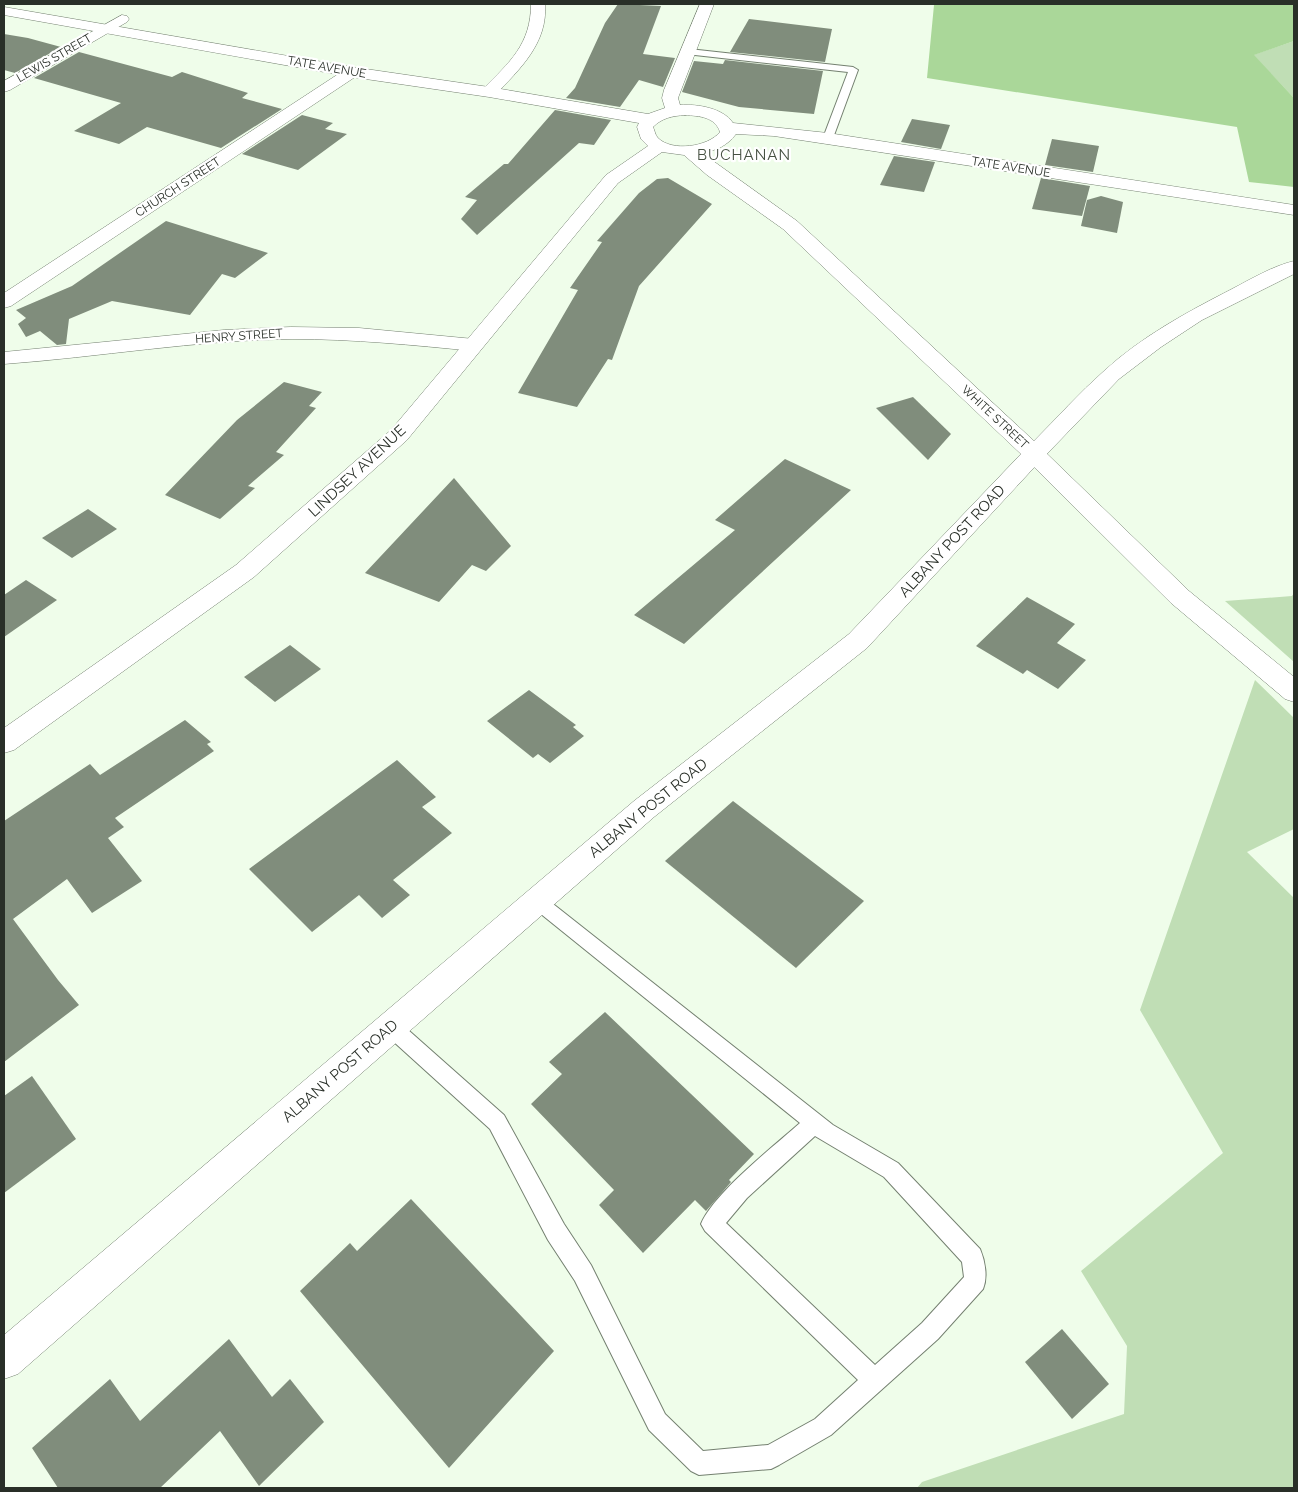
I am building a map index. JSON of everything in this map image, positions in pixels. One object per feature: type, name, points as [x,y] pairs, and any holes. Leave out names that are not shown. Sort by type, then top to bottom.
[{"type":"street","points":[[489,92],[521,59],[535,32],[540,13],[538,4]]},
{"type":"street","points":[[674,111],[670,98],[672,90],[689,52],[706,4]]},
{"type":"street","name":"TATE AVENUE","points":[[4,11],[352,72],[489,92],[651,120]]},
{"type":"street","name":"LEWIS STREET","points":[[4,87],[122,19]]},
{"type":"street","name":"CHURCH STREET","points":[[4,302],[352,72]]},
{"type":"street","points":[[674,111],[708,114],[721,120],[728,128],[727,136],[719,143],[707,148],[689,151],[660,146],[649,139],[645,133],[645,127],[651,120],[674,111]]},
{"type":"street","name":"TATE AVENUE","points":[[728,128],[774,131],[828,138],[1294,210]]},
{"type":"street","name":"LINDSEY AVENUE","points":[[4,742],[245,572],[399,435],[612,179],[660,146]]},
{"type":"street","name":"WHITE STREET","points":[[689,151],[713,171],[790,224],[1034,454],[1180,597],[1294,692]]},
{"type":"street","name":"ALBANY POST ROAD","points":[[4,1360],[644,809],[858,641],[1034,454],[1112,375],[1147,348],[1215,305],[1294,267]]},
{"type":"street","name":"HENRY STREET","points":[[4,358],[224,336],[291,332],[359,334],[474,345]]},
{"type":"lane","points":[[689,52],[853,70],[828,138]]},
{"type":"lane","points":[[391,1027],[497,1122],[556,1232],[583,1273],[657,1422],[699,1463],[771,1457],[823,1427],[930,1331],[975,1280],[972,1256],[891,1170],[815,1123],[537,902]]},
{"type":"lane","points":[[815,1123],[740,1191],[712,1224],[874,1380]]},
{"type":"green space","points":[[929,4],[1294,4],[1294,41],[1254,55],[1294,98],[1294,187],[1249,182],[1237,127],[927,78],[934,5]]},
{"type":"green space","points":[[1294,41],[1294,98],[1253,55]]},
{"type":"green space","points":[[1294,593],[1294,662],[1225,601],[1292,596]]},
{"type":"green space","points":[[1255,680],[1294,718],[1294,829],[1247,852],[1294,898],[1294,1488],[917,1488],[922,1482],[1124,1414],[1127,1346],[1081,1271],[1223,1153],[1140,1010]]},
{"type":"building","points":[[618,4],[661,6],[643,54],[675,58],[663,87],[639,80],[620,107],[566,98],[575,88],[605,23]]},
{"type":"building","points":[[749,19],[832,29],[825,62],[730,52]]},
{"type":"building","points":[[4,34],[61,47],[15,73],[4,70]]},
{"type":"building","points":[[79,52],[172,77],[182,72],[248,93],[242,98],[282,109],[221,148],[147,127],[119,144],[74,131],[121,103],[34,78]]},
{"type":"building","points":[[725,60],[823,71],[814,114],[739,107],[682,92],[694,61],[723,64]]},
{"type":"building","points":[[555,110],[611,120],[594,145],[579,143],[477,235],[461,219],[477,200],[465,197],[504,164],[508,164]]},
{"type":"building","points":[[302,115],[333,123],[325,129],[347,134],[298,170],[242,154]]},
{"type":"building","points":[[912,119],[950,125],[941,149],[901,142]]},
{"type":"building","points":[[1052,139],[1099,146],[1093,172],[1045,165]]},
{"type":"building","points":[[894,156],[935,162],[924,192],[880,185]]},
{"type":"building","points":[[668,178],[712,204],[639,286],[612,360],[608,359],[577,407],[518,393],[578,290],[570,288],[602,242],[597,241],[639,193],[657,179]]},
{"type":"building","points":[[1041,178],[1090,186],[1082,216],[1032,209]]},
{"type":"building","points":[[1101,196],[1123,202],[1117,233],[1081,226],[1087,200]]},
{"type":"building","points":[[166,221],[268,253],[235,278],[222,274],[190,315],[112,301],[69,319],[66,344],[57,345],[40,331],[26,337],[18,324],[26,318],[16,310],[72,286]]},
{"type":"building","points":[[284,382],[322,392],[309,406],[316,408],[276,452],[284,455],[248,486],[255,488],[220,519],[165,495],[237,420]]},
{"type":"building","points":[[913,397],[951,434],[928,460],[876,408]]},
{"type":"building","points":[[785,459],[851,490],[684,644],[634,615],[735,530],[715,520]]},
{"type":"building","points":[[454,478],[511,546],[486,571],[472,565],[439,602],[365,573]]},
{"type":"building","points":[[88,509],[117,529],[72,558],[42,538]]},
{"type":"building","points":[[26,580],[57,600],[4,637],[4,595]]},
{"type":"building","points":[[1027,597],[1075,624],[1057,643],[1086,660],[1058,689],[1027,670],[1023,674],[976,646]]},
{"type":"building","points":[[290,645],[321,669],[275,702],[244,677]]},
{"type":"building","points":[[529,690],[576,725],[573,727],[584,736],[550,763],[538,754],[533,758],[487,721]]},
{"type":"building","points":[[185,720],[211,742],[207,744],[214,751],[115,818],[124,827],[108,838],[142,881],[92,913],[67,879],[13,919],[79,1005],[4,1062],[4,821],[90,764],[100,775]]},
{"type":"building","points":[[397,760],[436,797],[422,807],[452,833],[393,880],[410,895],[382,918],[359,895],[312,932],[249,869]]},
{"type":"building","points":[[733,801],[864,901],[796,968],[665,861]]},
{"type":"building","points":[[605,1012],[754,1154],[729,1180],[731,1182],[706,1211],[695,1200],[643,1253],[599,1205],[614,1190],[531,1104],[562,1074],[549,1062]]},
{"type":"building","points":[[32,1076],[76,1139],[4,1193],[4,1096]]},
{"type":"building","points":[[411,1199],[554,1351],[449,1468],[300,1291],[350,1243],[357,1251]]},
{"type":"building","points":[[1062,1329],[1109,1384],[1072,1419],[1025,1362]]},
{"type":"building","points":[[229,1339],[272,1397],[290,1379],[324,1422],[259,1486],[220,1431],[160,1488],[58,1488],[32,1448],[110,1379],[140,1421]]},
{"type":"district","name":"BUCHANAN","points":[[744,155]]}]
